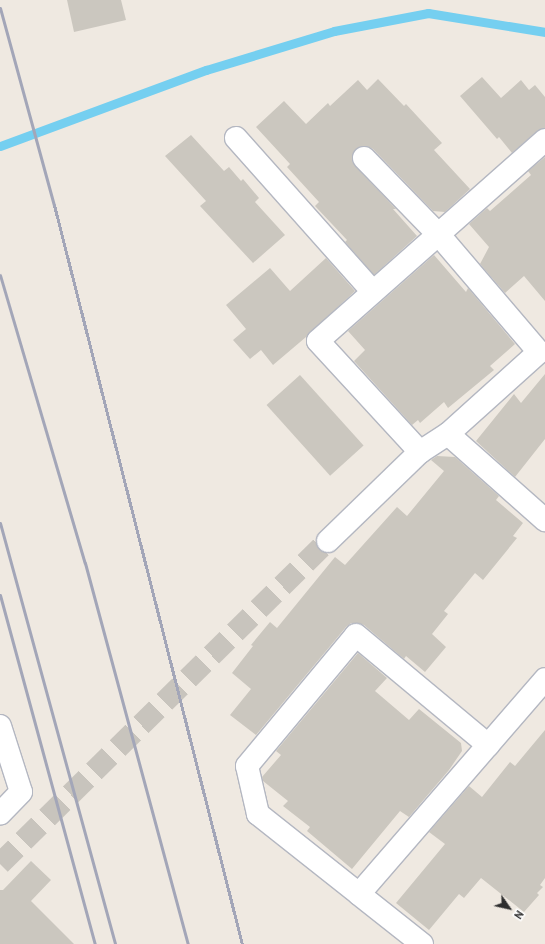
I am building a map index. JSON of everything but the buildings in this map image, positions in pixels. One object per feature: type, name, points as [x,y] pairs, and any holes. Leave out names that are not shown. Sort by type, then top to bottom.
[{"type":"street","points":[[236,138],[373,292]]},
{"type":"street","points":[[420,452],[318,342],[545,140]]},
{"type":"street","points":[[328,541],[420,452],[448,434],[538,352],[439,234],[364,158]]},
{"type":"street","points":[[448,434],[545,520]]},
{"type":"street","points":[[422,944],[258,814],[247,766],[356,635],[488,745]]},
{"type":"street","points":[[360,894],[545,679]]},
{"type":"street","points":[[0,726],[20,792],[0,814]]},
{"type":"waterway","points":[[0,146],[206,70],[334,31],[428,13],[545,32]]},
{"type":"tunnel","points":[[0,864],[328,541]]},
{"type":"railway","points":[[0,8],[54,205],[242,944]]},
{"type":"railway","points":[[0,275],[85,563],[188,944]]},
{"type":"railway","points":[[0,523],[115,944]]},
{"type":"railway","points":[[0,595],[95,944]]}]
